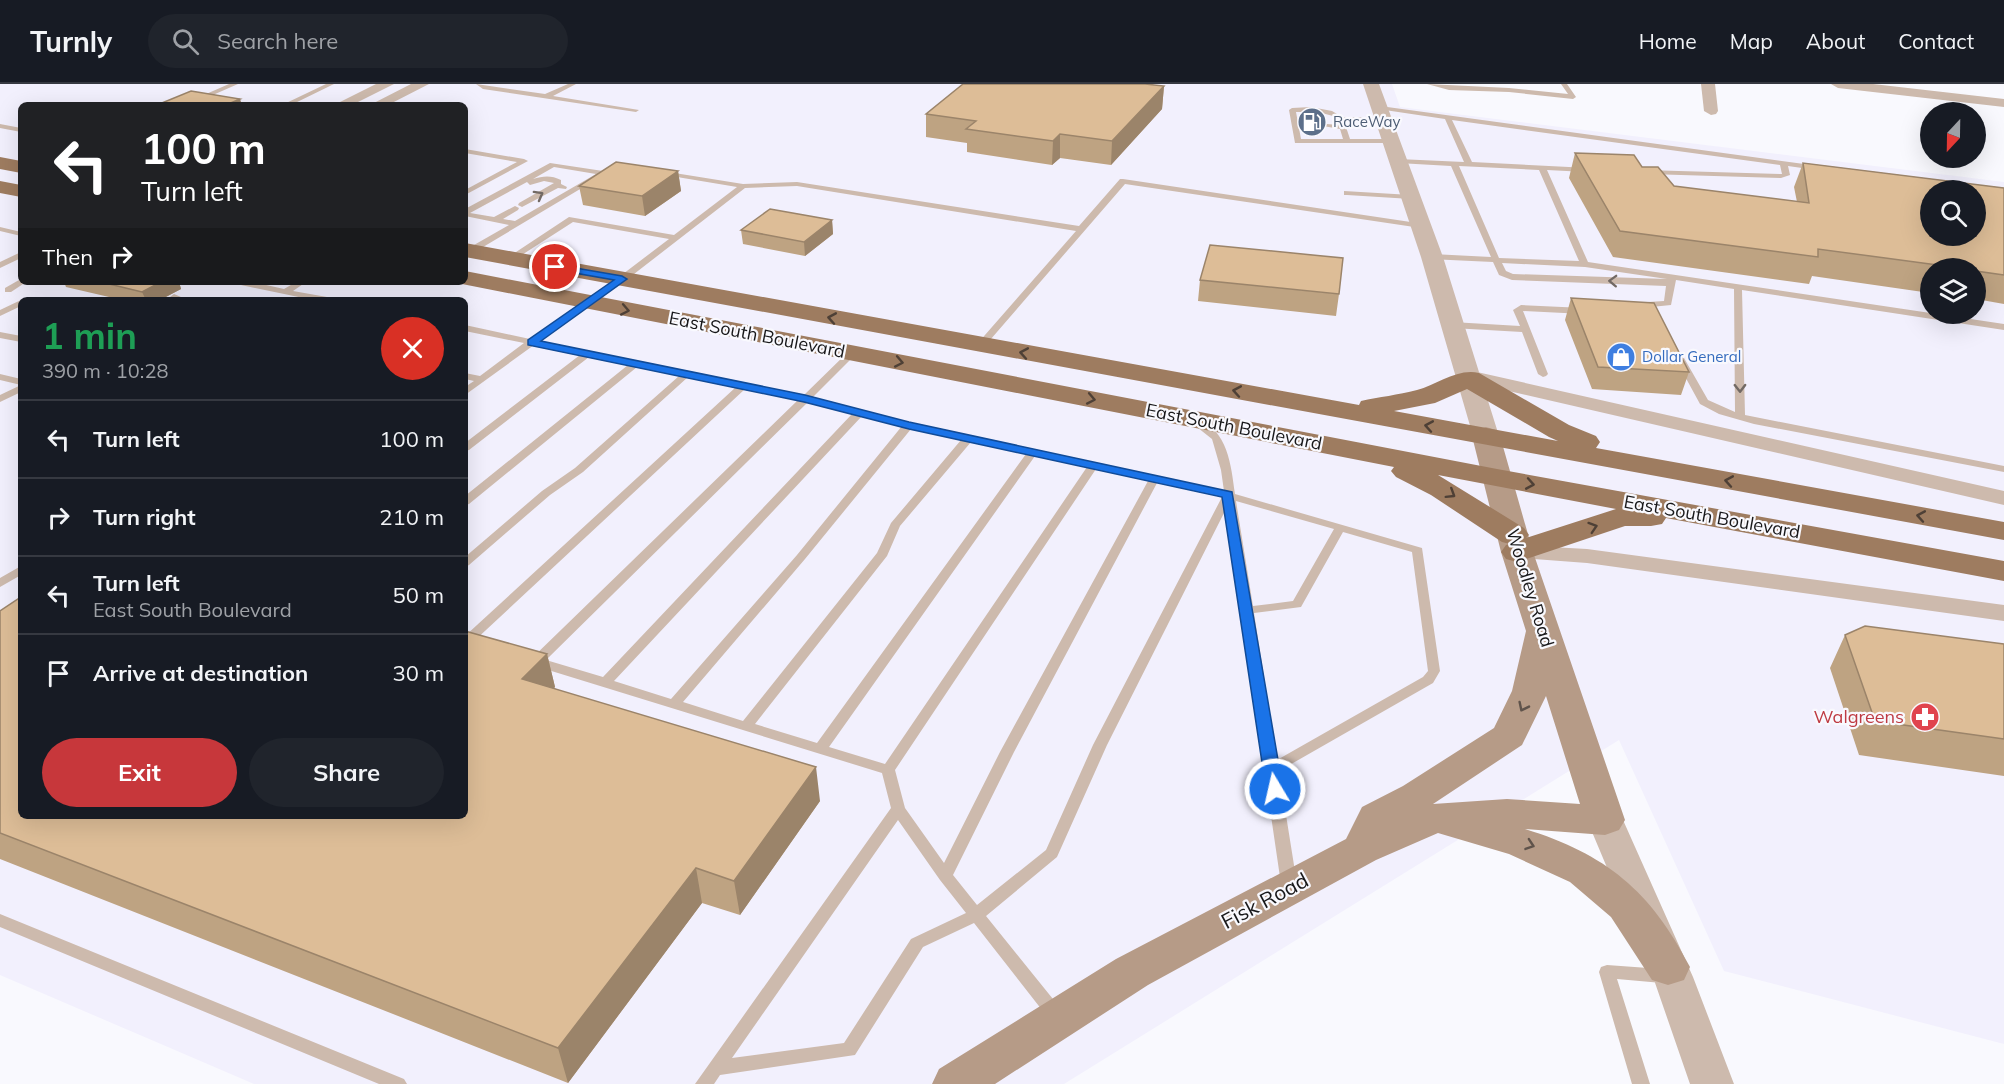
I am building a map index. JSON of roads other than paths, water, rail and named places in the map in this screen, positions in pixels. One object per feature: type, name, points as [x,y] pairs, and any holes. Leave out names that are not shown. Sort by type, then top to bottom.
[{"type":"highway","points":[[0,163],[18,166]]},
{"type":"highway","points":[[0,187],[18,190]]},
{"type":"highway","name":"East South Boulevard","points":[[468,250],[2004,531]]},
{"type":"highway","name":"East South Boulevard","points":[[468,279],[1360,452],[2004,571]]},
{"type":"highway","points":[[1339,410],[1387,406],[1425,397],[1468,378],[1559,431],[1647,465]]},
{"type":"highway","points":[[1360,452],[1442,489],[1515,543],[1622,517],[1707,516]]},
{"type":"main road","name":"Woodley Road","points":[[1486,436],[1515,543],[1605,820]]},
{"type":"main road","points":[[1362,849],[1376,817],[1418,796],[1509,736],[1530,691],[1542,630]]},
{"type":"main road","name":"Fisk Road","points":[[956,1084],[1131,972],[1362,849],[1433,819],[1507,813],[1605,820]]},
{"type":"main road","points":[[1433,819],[1534,845],[1588,873],[1622,900],[1671,972]]},
{"type":"street","points":[[348,102],[387,84]]},
{"type":"street","points":[[384,102],[423,84]]},
{"type":"street","name":"Woodley Road","points":[[1371,84],[1432,257],[1486,436]]},
{"type":"street","points":[[1708,84],[1711,111]]},
{"type":"street","points":[[1838,84],[1873,86],[2004,103]]},
{"type":"street","points":[[1468,378],[2004,498]]},
{"type":"street","points":[[1515,543],[1587,556],[2004,613]]},
{"type":"street","name":"Woodley Road","points":[[1605,820],[1671,972],[1712,1084]]},
{"type":"lane","points":[[192,102],[235,84]]},
{"type":"lane","points":[[292,102],[331,84]]},
{"type":"lane","points":[[478,84],[483,87],[636,110]]},
{"type":"lane","points":[[546,97],[573,84]]},
{"type":"lane","points":[[1430,84],[1449,88],[1509,90],[1573,97],[1564,84]]},
{"type":"lane","points":[[1344,130],[1334,112],[1292,110],[1297,123],[1298,141],[1344,130],[1382,114],[1448,118],[1831,170]]},
{"type":"lane","points":[[1297,123],[1307,118]]},
{"type":"lane","points":[[1448,118],[1469,165]]},
{"type":"lane","points":[[0,126],[18,129]]},
{"type":"lane","points":[[1344,130],[1327,126],[1391,141]]},
{"type":"lane","points":[[1297,134],[1310,134]]},
{"type":"lane","points":[[468,152],[524,161],[468,191]]},
{"type":"lane","points":[[468,160],[503,164],[497,176]]},
{"type":"lane","points":[[1398,161],[1596,170]]},
{"type":"lane","points":[[1454,164],[1502,273],[1512,277],[1671,280]]},
{"type":"lane","points":[[1642,172],[1781,177],[1786,175],[1784,164]]},
{"type":"lane","points":[[468,211],[553,165],[603,173],[468,250]]},
{"type":"lane","points":[[1542,168],[1585,264]]},
{"type":"lane","points":[[657,172],[743,186],[797,184],[1081,229]]},
{"type":"lane","points":[[468,212],[495,202],[537,179],[555,180],[558,182],[556,185]]},
{"type":"lane","points":[[981,345],[1123,181],[1421,226]]},
{"type":"lane","points":[[495,220],[556,185],[577,189]]},
{"type":"lane","points":[[468,390],[622,279],[743,186]]},
{"type":"lane","points":[[1347,193],[1411,197]]},
{"type":"lane","points":[[468,212],[516,224]]},
{"type":"lane","points":[[511,258],[572,219],[676,238]]},
{"type":"lane","points":[[0,230],[18,233]]},
{"type":"lane","points":[[0,265],[18,257]]},
{"type":"lane","points":[[1432,257],[1585,264],[1671,280],[1738,287],[2004,327]]},
{"type":"lane","points":[[0,259],[10,261]]},
{"type":"lane","points":[[1651,304],[1668,303],[1671,280]]},
{"type":"lane","points":[[8,290],[18,284]]},
{"type":"lane","points":[[254,285],[311,297]]},
{"type":"lane","points":[[285,292],[297,285]]},
{"type":"lane","points":[[1738,287],[1740,417]]},
{"type":"lane","points":[[0,313],[18,304]]},
{"type":"lane","points":[[1543,374],[1518,310],[1521,308],[1600,312]]},
{"type":"lane","points":[[1452,325],[1525,329]]},
{"type":"lane","points":[[468,329],[805,399],[1032,453],[1228,495],[1418,550],[1434,671],[1428,680],[1272,769]]},
{"type":"lane","points":[[0,334],[18,338]]},
{"type":"lane","points":[[1676,350],[1704,402],[1740,417],[2004,469]]},
{"type":"lane","points":[[537,662],[852,353]]},
{"type":"lane","points":[[468,446],[587,354]]},
{"type":"lane","points":[[468,500],[635,364]]},
{"type":"lane","points":[[468,559],[546,493],[579,470],[686,374]]},
{"type":"lane","points":[[0,377],[18,381]]},
{"type":"lane","points":[[468,377],[482,379]]},
{"type":"lane","points":[[468,638],[743,386]]},
{"type":"lane","points":[[0,399],[18,390]]},
{"type":"lane","points":[[605,682],[859,413]]},
{"type":"lane","points":[[1194,419],[1217,438],[1226,470],[1228,495],[1290,888]]},
{"type":"lane","points":[[674,704],[801,557],[909,425]]},
{"type":"lane","points":[[746,726],[883,554],[895,525],[968,438]]},
{"type":"lane","points":[[820,749],[1032,453]]},
{"type":"lane","points":[[1059,1019],[945,876],[898,809],[888,770],[1094,465]]},
{"type":"lane","points":[[945,876],[1007,752],[1154,479]]},
{"type":"lane","points":[[715,1068],[849,1050],[917,944],[976,915],[1052,853],[1100,745],[1228,495]]},
{"type":"lane","points":[[1247,610],[1297,604],[1340,528]]},
{"type":"lane","points":[[0,583],[18,572]]},
{"type":"lane","points":[[468,641],[487,646]]},
{"type":"lane","points":[[517,656],[888,770]]},
{"type":"lane","points":[[704,1084],[898,809]]},
{"type":"lane","points":[[0,920],[398,1084]]},
{"type":"lane","points":[[1641,1084],[1607,972],[1671,972]]},
{"type":"place","name":"RaceWay","points":[[1312,122]]},
{"type":"place","name":"Dollar General","points":[[1621,357]]},
{"type":"place","name":"Walgreens","points":[[1925,717]]}]
